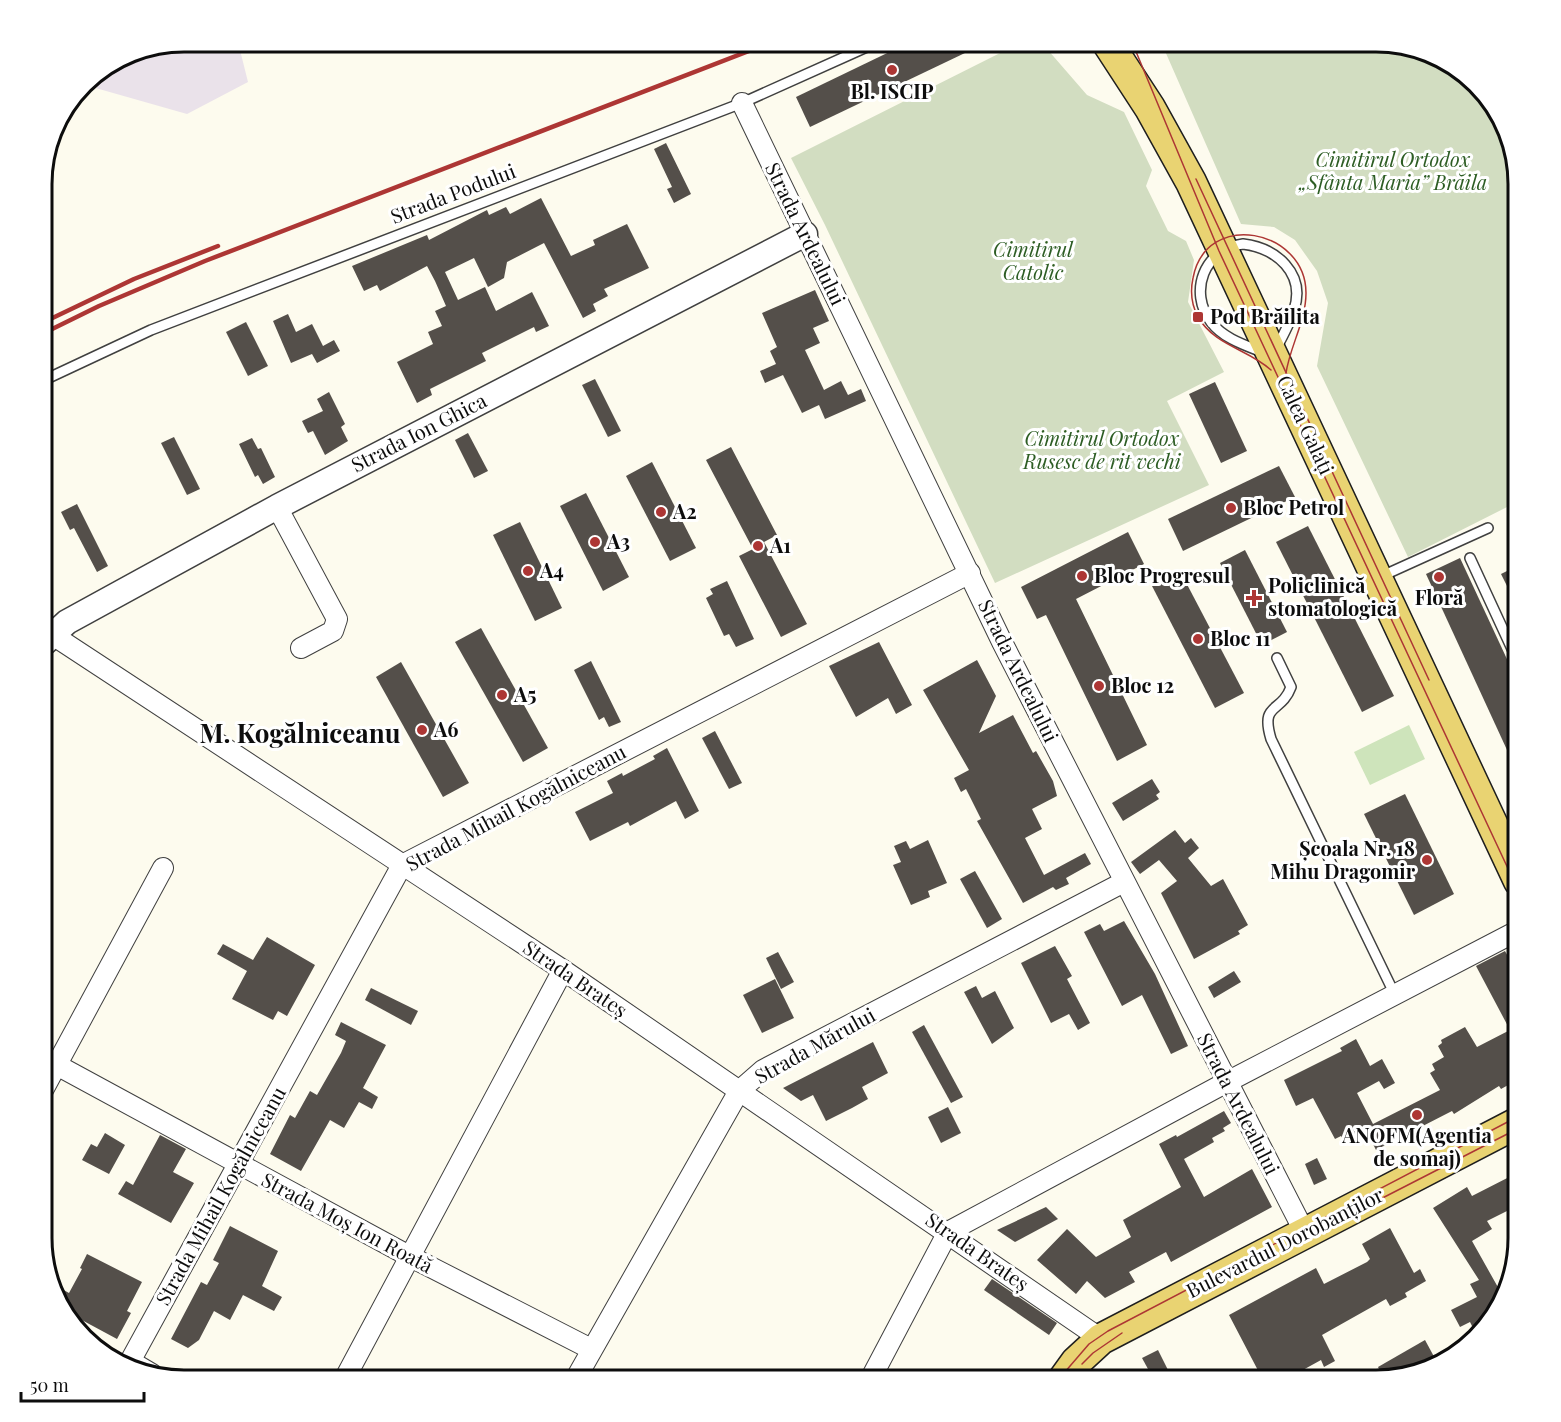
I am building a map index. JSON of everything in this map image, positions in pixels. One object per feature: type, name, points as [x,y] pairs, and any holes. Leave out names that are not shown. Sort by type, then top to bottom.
[{"type":"main road","name":"Calea Galați","points":[[1118,52],[1191,182],[1508,855]]},
{"type":"main road","name":"Bulevardul Dorobanților","points":[[1070,1370],[1101,1339],[1508,1128]]},
{"type":"street","name":"Strada Ardealului","points":[[742,103],[970,573],[1124,882],[1305,1233]]},
{"type":"street","name":"Strada Ion Ghica","points":[[53,631],[277,507],[805,234]]},
{"type":"street","points":[[277,507],[337,619],[333,631],[301,648]]},
{"type":"street","name":"Strada Mihail Kogălniceanu","points":[[132,1358],[402,865],[970,573]]},
{"type":"street","name":"Strada Brateș","points":[[53,640],[562,970],[948,1232],[1101,1339]]},
{"type":"street","points":[[53,1056],[163,868]]},
{"type":"street","name":"Strada Mărului","points":[[580,1370],[739,1091],[763,1070],[1124,882]]},
{"type":"street","points":[[875,1370],[948,1232],[1227,1082],[1508,936]]},
{"type":"street","points":[[349,1370],[562,970]]},
{"type":"street","name":"Strada Moș Ion Roată","points":[[53,1063],[409,1256],[591,1349]]},
{"type":"lane","name":"Strada Podului","points":[[53,376],[151,330],[742,103],[855,52]]},
{"type":"lane","points":[[1243,244],[1261,247],[1274,253],[1288,268],[1294,288],[1294,310],[1272,356],[1220,331],[1204,310],[1201,291],[1203,278],[1209,262],[1223,248],[1243,244]]},
{"type":"lane","points":[[1377,578],[1488,528]]},
{"type":"lane","points":[[1470,558],[1508,640]]},
{"type":"lane","points":[[1277,658],[1291,687],[1288,696],[1268,714],[1266,722],[1271,739],[1395,995]]},
{"type":"shaded area","points":[[176,53],[241,53],[248,82],[187,114],[95,88],[111,75],[142,59]]},
{"type":"green space","points":[[1001,52],[1050,52],[1087,95],[1124,112],[1152,170],[1146,186],[1168,231],[1186,241],[1194,260],[1188,302],[1224,372],[1167,401],[1209,485],[995,583],[791,158]]},
{"type":"green space","name":"Cimitirul Ortodox „Sfânta Maria” Brăila","points":[[1165,52],[1377,52],[1402,55],[1435,66],[1457,80],[1476,97],[1491,118],[1498,134],[1504,150],[1508,176],[1508,507],[1408,557],[1317,366],[1328,303],[1317,271],[1295,240],[1274,227],[1241,224]]},
{"type":"green space","points":[[1409,725],[1425,759],[1370,785],[1354,752]]},
{"type":"building","name":"Bl. ISCIP","points":[[888,52],[966,52],[810,127],[796,97]]},
{"type":"building","points":[[666,143],[691,194],[674,203],[667,189],[672,187],[654,149]]},
{"type":"building","points":[[541,198],[571,256],[595,245],[593,240],[627,224],[649,268],[604,289],[608,296],[593,304],[596,311],[583,318],[544,243],[507,262],[504,278],[488,287],[474,258],[445,272],[458,300],[485,287],[496,311],[532,292],[549,326],[536,332],[534,327],[482,353],[486,361],[430,389],[432,395],[417,403],[397,362],[433,344],[428,332],[442,326],[435,311],[446,306],[435,281],[427,266],[380,291],[377,285],[364,291],[352,266],[427,235],[429,240],[487,210],[489,215],[506,207],[510,214]]},
{"type":"building","points":[[815,290],[829,321],[813,328],[820,343],[805,350],[824,390],[841,381],[848,395],[861,389],[866,401],[825,419],[819,405],[802,413],[783,375],[765,383],[760,371],[776,364],[770,351],[777,347],[762,313]]},
{"type":"building","points":[[288,314],[296,332],[312,324],[323,346],[334,340],[340,351],[317,363],[312,354],[291,363],[273,321]]},
{"type":"building","points":[[246,322],[268,366],[248,376],[226,332]]},
{"type":"building","points":[[595,379],[621,431],[608,437],[582,385]]},
{"type":"building","points":[[1215,382],[1247,451],[1221,463],[1189,394]]},
{"type":"building","points":[[329,392],[345,424],[341,427],[348,441],[325,455],[313,431],[308,433],[302,421],[323,411],[317,399]]},
{"type":"building","points":[[468,433],[488,471],[474,478],[455,440]]},
{"type":"building","points":[[174,437],[200,489],[187,495],[161,443]]},
{"type":"building","points":[[252,438],[258,449],[261,448],[275,477],[263,484],[258,475],[255,477],[239,444]]},
{"type":"building","name":"A1","points":[[731,447],[777,535],[764,542],[807,624],[781,637],[739,556],[753,549],[706,460]]},
{"type":"building","name":"A2","points":[[652,462],[696,548],[670,561],[626,476]]},
{"type":"building","name":"Bloc Petrol","points":[[1279,466],[1295,497],[1183,551],[1168,519]]},
{"type":"building","name":"A3","points":[[586,493],[629,577],[603,591],[560,506]]},
{"type":"building","points":[[77,504],[108,566],[97,572],[74,528],[70,530],[61,512]]},
{"type":"building","name":"A4","points":[[520,522],[562,608],[535,621],[493,535]]},
{"type":"building","points":[[1308,526],[1394,696],[1362,712],[1276,542]]},
{"type":"building","points":[[1128,532],[1144,564],[1076,599],[1147,745],[1117,761],[1046,615],[1037,619],[1021,587]]},
{"type":"building","name":"Policlinică stomatologică","points":[[1245,550],[1287,632],[1262,645],[1220,563]]},
{"type":"building","points":[[1460,558],[1508,661],[1508,752],[1426,574]]},
{"type":"building","points":[[1508,570],[1508,588],[1501,574]]},
{"type":"building","name":"Bloc 11","points":[[1180,571],[1244,693],[1215,708],[1152,586]]},
{"type":"building","points":[[727,581],[754,639],[736,647],[729,634],[724,636],[706,598],[713,594],[710,589]]},
{"type":"building","name":"A5","points":[[481,628],[548,748],[523,762],[455,642]]},
{"type":"building","points":[[879,642],[912,705],[896,714],[888,698],[856,717],[829,666]]},
{"type":"building","points":[[977,660],[996,696],[979,733],[1013,715],[1033,753],[1036,751],[1053,781],[1057,796],[1032,809],[1042,829],[1025,838],[1044,875],[1085,853],[1091,864],[1066,878],[1069,884],[1056,890],[1053,887],[1023,903],[977,821],[981,819],[966,789],[961,792],[954,778],[969,770],[923,690]]},
{"type":"building","points":[[591,661],[621,722],[609,727],[604,717],[599,720],[574,670]]},
{"type":"building","name":"A6","points":[[401,662],[469,783],[443,797],[376,677]]},
{"type":"building","points":[[715,731],[742,783],[729,789],[702,738]]},
{"type":"building","points":[[667,748],[699,811],[685,819],[676,801],[630,826],[628,822],[590,841],[575,812],[613,793],[607,781],[622,773],[623,776],[655,759],[653,756]]},
{"type":"building","points":[[1152,779],[1160,792],[1156,795],[1159,799],[1123,821],[1112,803]]},
{"type":"building","points":[[1405,794],[1454,894],[1414,915],[1364,814]]},
{"type":"building","points":[[1175,830],[1185,843],[1191,838],[1199,848],[1188,858],[1211,886],[1223,879],[1248,925],[1238,931],[1240,934],[1194,959],[1161,893],[1177,881],[1159,860],[1140,874],[1131,862]]},
{"type":"building","points":[[928,840],[947,883],[928,891],[930,897],[911,905],[893,865],[901,862],[894,846],[906,841],[910,849]]},
{"type":"building","points":[[975,871],[1002,919],[987,928],[960,879]]},
{"type":"building","points":[[1124,921],[1155,974],[1188,1046],[1171,1054],[1142,995],[1122,1006],[1084,932],[1100,924],[1104,931]]},
{"type":"building","points":[[267,937],[315,965],[287,1016],[278,1011],[273,1020],[232,999],[247,971],[217,954],[223,944],[253,960]]},
{"type":"building","points":[[1055,946],[1072,976],[1067,979],[1090,1023],[1078,1030],[1069,1014],[1051,1023],[1021,963]]},
{"type":"building","points":[[1505,951],[1508,957],[1508,1026],[1476,966]]},
{"type":"building","points":[[778,952],[794,982],[781,989],[766,958]]},
{"type":"building","points":[[1234,971],[1241,982],[1214,998],[1208,987]]},
{"type":"building","points":[[775,979],[794,1018],[762,1033],[743,995]]},
{"type":"building","points":[[976,986],[982,998],[995,991],[1014,1028],[992,1044],[964,992]]},
{"type":"building","points":[[371,988],[418,1011],[411,1025],[365,1000]]},
{"type":"building","points":[[341,1022],[386,1045],[363,1088],[378,1097],[372,1109],[359,1102],[344,1128],[330,1120],[301,1171],[270,1154],[290,1115],[295,1118],[310,1091],[317,1095],[341,1053],[346,1041],[335,1035]]},
{"type":"building","points":[[924,1025],[963,1097],[951,1103],[912,1032]]},
{"type":"building","points":[[1465,1027],[1477,1047],[1508,1031],[1508,1085],[1501,1089],[1499,1086],[1454,1114],[1452,1111],[1376,1150],[1366,1130],[1344,1141],[1341,1136],[1335,1139],[1313,1098],[1296,1106],[1284,1080],[1342,1051],[1340,1048],[1356,1039],[1370,1066],[1382,1059],[1395,1083],[1384,1089],[1379,1081],[1357,1093],[1373,1124],[1440,1090],[1430,1073],[1435,1070],[1432,1064],[1444,1057],[1438,1046],[1442,1043],[1441,1040]]},
{"type":"building","points":[[873,1042],[888,1073],[862,1087],[868,1099],[852,1108],[826,1121],[813,1095],[801,1101],[783,1088]]},
{"type":"building","points":[[948,1107],[961,1133],[941,1143],[928,1117]]},
{"type":"building","points":[[1224,1111],[1231,1123],[1223,1128],[1225,1131],[1212,1138],[1214,1142],[1184,1159],[1204,1197],[1252,1169],[1272,1207],[1171,1262],[1166,1252],[1129,1272],[1135,1282],[1105,1298],[1087,1281],[1076,1294],[1037,1260],[1067,1229],[1096,1257],[1131,1237],[1123,1220],[1181,1187],[1159,1144],[1176,1135],[1177,1137]]},
{"type":"building","points":[[105,1133],[125,1145],[109,1174],[82,1160],[91,1144],[97,1147]]},
{"type":"building","points":[[160,1135],[186,1149],[173,1172],[194,1183],[171,1223],[118,1194],[126,1181],[133,1185]]},
{"type":"building","points":[[1317,1158],[1327,1179],[1314,1185],[1305,1164]]},
{"type":"building","points":[[1508,1178],[1508,1210],[1487,1221],[1492,1229],[1472,1241],[1498,1288],[1486,1311],[1473,1328],[1470,1322],[1460,1327],[1451,1310],[1477,1297],[1470,1284],[1479,1280],[1433,1208],[1467,1187],[1472,1196]]},
{"type":"building","points":[[1046,1207],[1058,1219],[1015,1242],[997,1230]]},
{"type":"building","points":[[230,1226],[278,1251],[262,1286],[282,1297],[274,1311],[243,1295],[230,1320],[214,1311],[199,1340],[188,1348],[171,1339],[201,1282],[207,1285],[219,1263],[213,1260]]},
{"type":"building","points":[[1390,1228],[1414,1273],[1420,1269],[1426,1281],[1405,1293],[1407,1297],[1390,1306],[1386,1299],[1322,1335],[1335,1361],[1324,1367],[1321,1360],[1303,1370],[1258,1370],[1229,1315],[1316,1268],[1324,1284],[1367,1262],[1370,1259],[1362,1244]]},
{"type":"building","points":[[87,1254],[142,1282],[127,1311],[131,1313],[117,1339],[82,1320],[66,1296],[64,1290],[69,1293],[82,1269],[80,1268]]},
{"type":"building","points":[[992,1279],[1057,1323],[1049,1335],[984,1290]]},
{"type":"building","points":[[1425,1340],[1434,1356],[1402,1367],[1379,1370],[1378,1367]]},
{"type":"building","points":[[1158,1350],[1168,1370],[1149,1370],[1142,1358]]},
{"type":"tram line","points":[[1136,52],[1219,251],[1508,868]]},
{"type":"tram line","points":[[1196,179],[1429,680]]},
{"type":"tram line","points":[[1271,370],[1213,335],[1198,317],[1191,293],[1193,278],[1202,256],[1216,242],[1234,236],[1254,236],[1274,242],[1290,254],[1302,271],[1306,293],[1305,303],[1286,373]]},
{"type":"tram line","points":[[1067,1370],[1089,1344],[1108,1331],[1508,1122]]},
{"type":"tram line","points":[[1322,1229],[1508,1134]]},
{"type":"tram line","points":[[1082,1364],[1093,1353],[1122,1333]]},
{"type":"railway","points":[[53,329],[99,306],[205,261],[745,53]]},
{"type":"railway","points":[[53,318],[134,279],[218,246]]},
{"type":"place","name":"Bl. ISCIP","points":[[892,70]]},
{"type":"place","name":"Pod Brăilita","points":[[1198,317]]},
{"type":"place","name":"Bloc Petrol","points":[[1231,508]]},
{"type":"place","name":"A2","points":[[661,512]]},
{"type":"place","name":"A3","points":[[595,542]]},
{"type":"place","name":"A1","points":[[758,546]]},
{"type":"place","name":"A4","points":[[528,571]]},
{"type":"place","name":"Bloc Progresul","points":[[1082,576]]},
{"type":"place","name":"Floră","points":[[1439,577]]},
{"type":"place","name":"Policlinică stomatologică","points":[[1254,598]]},
{"type":"place","name":"Bloc 11","points":[[1198,639]]},
{"type":"place","name":"Bloc 12","points":[[1099,686]]},
{"type":"place","name":"A5","points":[[502,695]]},
{"type":"place","name":"A6","points":[[422,730]]},
{"type":"place","name":"Școala Nr. 18 Mihu Dragomir","points":[[1427,860]]},
{"type":"place","name":"ANOFM(Agentia de somaj)","points":[[1417,1115]]},
{"type":"district","name":"M. Kogălniceanu","points":[[300,734]]},
{"type":"park label","name":"Cimitirul Catolic","points":[[1033,262]]},
{"type":"park label","name":"Cimitirul Ortodox Rusesc de rit vechi","points":[[1102,450]]}]
